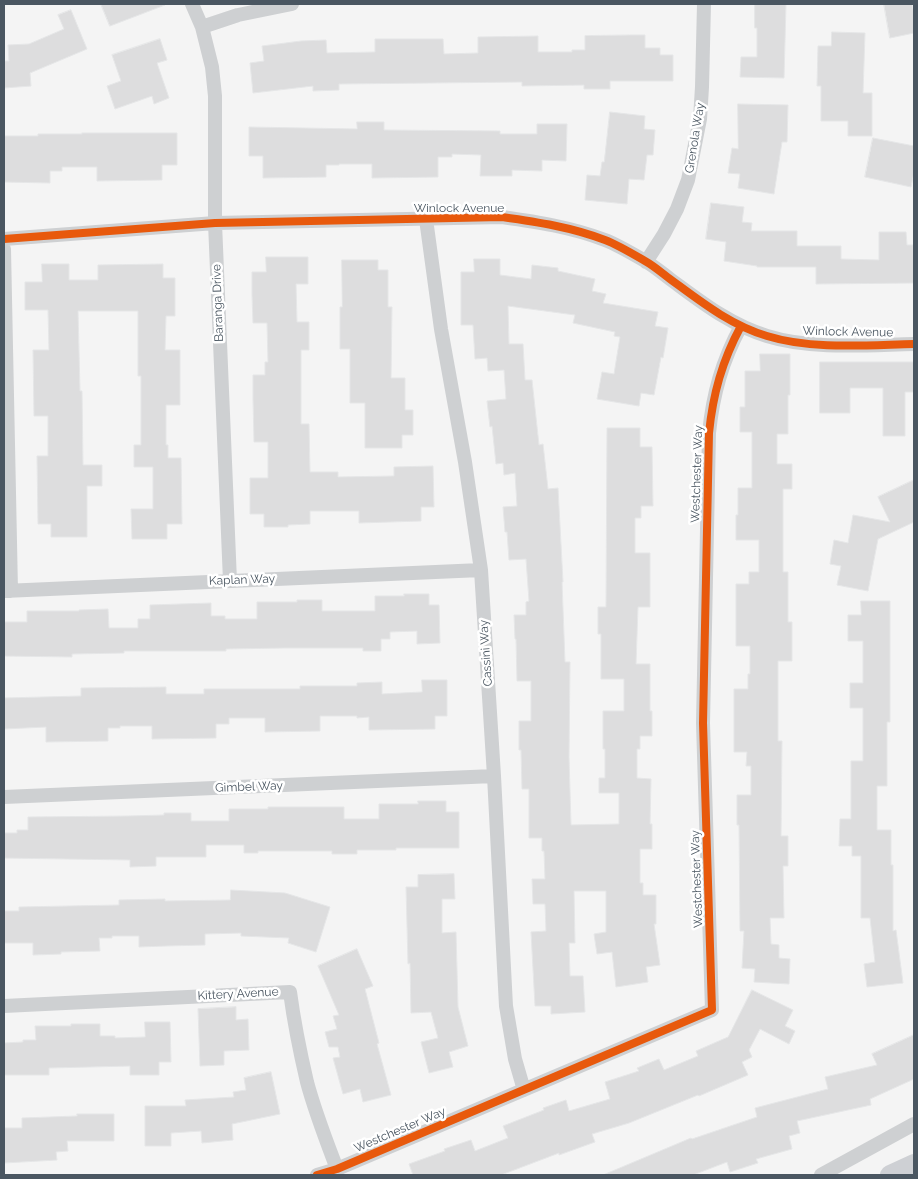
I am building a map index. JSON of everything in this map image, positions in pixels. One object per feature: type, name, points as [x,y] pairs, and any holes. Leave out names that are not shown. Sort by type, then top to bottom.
[{"type":"main road","points":[[890,1175],[914,1164]]},
{"type":"street","name":"Baranga Drive","points":[[192,4],[202,27],[212,67],[215,96],[215,223],[230,581]]},
{"type":"street","points":[[202,27],[238,15],[292,4]]},
{"type":"street","name":"Grenola Way","points":[[646,262],[677,209],[688,180],[700,119],[704,4]]},
{"type":"street","name":"Winlock Avenue","points":[[4,239],[215,223],[502,218],[538,222],[574,229],[607,240],[646,262],[725,318],[767,336],[795,343],[823,345],[914,344]]},
{"type":"street","name":"Cassini Way","points":[[426,219],[441,329],[465,462],[481,570],[506,1006],[515,1059],[524,1090]]},
{"type":"street","points":[[4,249],[8,591]]},
{"type":"street","name":"Westchester Way","points":[[317,1175],[337,1169],[712,1010],[703,724],[709,433],[711,407],[717,382],[731,345],[741,326]]},
{"type":"street","name":"Kaplan Way","points":[[8,591],[481,570]]},
{"type":"street","name":"Gimbel Way","points":[[4,797],[494,776]]},
{"type":"street","name":"Kittery Avenue","points":[[4,1006],[290,992],[297,1038],[308,1084],[337,1169]]},
{"type":"street","points":[[821,1175],[914,1124]]},
{"type":"building","points":[[101,4],[165,4],[165,5],[110,26]]},
{"type":"building","points":[[755,4],[786,4],[784,78],[740,77],[741,57],[757,57]]},
{"type":"building","points":[[884,4],[912,4],[914,33],[890,38]]},
{"type":"building","points":[[71,10],[87,49],[30,73],[31,86],[4,88],[4,61],[9,61],[8,45],[29,44],[64,29],[58,15]]},
{"type":"building","points":[[832,32],[865,33],[863,93],[872,93],[872,136],[848,136],[848,121],[821,121],[821,86],[817,86],[818,46],[831,46]]},
{"type":"building","points":[[645,35],[645,48],[660,48],[660,55],[673,55],[673,81],[610,81],[610,89],[584,89],[584,85],[522,86],[522,82],[339,84],[339,90],[313,91],[313,86],[253,93],[250,63],[264,61],[262,46],[326,40],[327,53],[375,52],[375,39],[443,39],[444,54],[478,53],[478,37],[538,36],[538,52],[572,52],[572,50],[585,50],[585,36]]},
{"type":"building","points":[[160,39],[167,60],[157,63],[169,98],[154,104],[152,96],[115,109],[107,86],[121,81],[112,55]]},
{"type":"building","points":[[738,104],[788,105],[787,142],[782,142],[774,194],[738,188],[740,174],[728,173],[732,148],[738,149]]},
{"type":"building","points":[[610,112],[645,116],[644,129],[655,130],[653,155],[647,155],[644,180],[629,179],[627,204],[585,200],[587,175],[600,176],[602,162],[604,162]]},
{"type":"building","points":[[357,122],[384,122],[384,130],[500,131],[500,134],[537,134],[537,124],[567,124],[566,161],[542,160],[542,171],[512,170],[512,176],[480,176],[481,155],[452,154],[452,157],[438,157],[438,177],[372,178],[372,164],[339,164],[326,165],[326,177],[263,178],[263,156],[249,156],[249,127],[357,129]]},
{"type":"building","points":[[82,133],[177,133],[177,165],[162,165],[162,180],[97,181],[97,167],[62,167],[62,171],[50,171],[50,183],[4,182],[4,136]]},
{"type":"building","points":[[873,138],[914,146],[914,172],[911,187],[865,177]]},
{"type":"building","points":[[711,203],[744,207],[742,222],[752,223],[751,231],[797,231],[797,246],[841,246],[841,259],[879,260],[879,232],[906,232],[907,245],[913,245],[914,283],[816,284],[816,267],[757,267],[724,261],[726,242],[706,239]]},
{"type":"building","points":[[266,257],[308,257],[308,284],[296,284],[297,322],[309,322],[309,350],[301,350],[301,424],[309,424],[310,472],[338,472],[338,477],[394,476],[394,467],[433,466],[434,507],[421,507],[421,521],[359,523],[359,511],[310,511],[310,524],[288,525],[288,527],[264,527],[264,514],[250,514],[250,478],[268,478],[268,442],[254,442],[253,399],[253,375],[265,375],[265,362],[268,362],[267,323],[253,323],[252,295],[252,272],[266,272]]},
{"type":"building","points":[[474,259],[500,259],[500,275],[531,279],[532,265],[558,268],[558,271],[595,279],[592,291],[606,294],[603,303],[658,312],[655,326],[668,328],[654,395],[641,393],[639,406],[597,399],[602,372],[614,374],[620,337],[614,336],[615,332],[573,323],[575,315],[508,306],[509,344],[523,344],[525,380],[532,380],[539,445],[543,444],[548,489],[558,488],[565,662],[570,662],[569,757],[571,825],[619,824],[619,793],[599,793],[599,778],[605,778],[603,711],[624,711],[624,679],[601,679],[601,634],[598,634],[598,607],[606,607],[607,428],[640,428],[640,447],[652,447],[653,506],[641,506],[641,518],[635,518],[635,553],[650,553],[650,607],[638,607],[636,664],[650,664],[650,711],[652,711],[652,736],[640,736],[640,749],[637,749],[637,778],[651,779],[650,824],[652,824],[652,849],[640,849],[640,883],[643,883],[643,895],[656,895],[656,924],[654,924],[660,965],[646,967],[648,982],[616,987],[612,952],[597,954],[594,934],[606,932],[606,891],[574,891],[575,943],[569,943],[570,976],[583,976],[585,1012],[551,1014],[551,1006],[535,1006],[531,932],[546,931],[545,904],[533,904],[532,879],[545,879],[544,851],[542,851],[542,838],[529,838],[529,789],[522,789],[519,721],[531,721],[531,681],[517,681],[514,615],[526,615],[526,602],[529,601],[526,559],[509,560],[503,507],[517,506],[515,473],[504,475],[503,463],[496,464],[492,426],[490,427],[487,401],[506,399],[504,370],[488,371],[487,358],[475,359],[473,325],[461,325],[461,272],[474,272]]},
{"type":"building","points":[[342,260],[378,260],[378,270],[388,270],[388,307],[392,307],[391,378],[405,378],[405,410],[413,410],[413,435],[402,435],[402,448],[365,448],[365,403],[350,403],[350,349],[340,349]]},
{"type":"building","points":[[42,264],[69,264],[69,280],[98,280],[98,265],[163,264],[163,278],[175,278],[175,316],[166,316],[165,350],[180,350],[180,405],[166,405],[166,445],[168,445],[168,458],[181,458],[182,524],[167,524],[167,539],[132,539],[131,509],[153,509],[153,467],[134,467],[134,445],[141,445],[141,376],[138,376],[138,311],[78,311],[83,465],[102,465],[102,486],[87,486],[87,537],[51,537],[51,524],[38,524],[37,456],[48,456],[48,416],[34,416],[33,350],[49,350],[48,310],[25,310],[25,282],[42,282]]},
{"type":"building","points":[[760,354],[790,354],[788,434],[777,434],[777,464],[792,464],[792,489],[783,489],[783,572],[788,572],[788,622],[792,622],[792,661],[778,661],[778,741],[782,741],[781,836],[788,836],[788,866],[783,866],[784,918],[770,918],[771,944],[779,945],[779,958],[790,959],[789,984],[754,982],[755,969],[742,968],[744,931],[740,931],[737,795],[751,795],[751,766],[746,766],[747,752],[734,752],[734,689],[748,689],[750,646],[736,646],[736,584],[749,584],[749,572],[759,572],[759,540],[736,540],[736,515],[738,515],[738,488],[752,488],[752,432],[740,432],[740,407],[745,407],[745,371],[760,371]]},
{"type":"building","points":[[820,362],[914,362],[914,392],[905,392],[905,436],[883,436],[883,388],[850,388],[850,413],[820,413]]},
{"type":"building","points":[[914,480],[914,522],[878,539],[868,591],[837,585],[841,566],[830,564],[834,540],[848,543],[853,515],[890,522],[878,497]]},
{"type":"building","points":[[404,594],[429,594],[429,605],[439,605],[440,643],[417,644],[417,631],[390,632],[390,639],[381,639],[381,651],[363,651],[363,648],[284,648],[226,649],[226,651],[124,651],[124,653],[72,654],[72,657],[4,656],[4,622],[27,622],[27,611],[108,609],[109,628],[138,628],[138,619],[150,619],[150,605],[211,603],[211,616],[225,616],[225,619],[257,619],[257,602],[322,600],[322,611],[375,611],[375,596],[404,596]]},
{"type":"building","points":[[861,601],[890,601],[890,722],[887,722],[887,786],[877,786],[877,830],[891,830],[893,931],[896,930],[903,983],[867,987],[864,964],[875,962],[870,918],[861,918],[861,856],[852,856],[852,846],[839,846],[840,819],[851,819],[851,761],[863,761],[863,708],[850,708],[850,683],[863,683],[863,641],[848,641],[848,615],[861,615]]},
{"type":"building","points":[[422,680],[447,680],[447,716],[435,716],[435,729],[369,730],[369,717],[320,716],[320,731],[265,732],[265,718],[229,718],[229,724],[216,724],[216,738],[152,739],[152,726],[120,726],[120,728],[108,728],[108,741],[46,742],[46,727],[4,729],[4,698],[81,696],[81,688],[166,687],[166,694],[204,694],[204,689],[300,689],[300,686],[357,686],[357,683],[382,682],[382,694],[422,692]]},
{"type":"building","points":[[418,801],[446,801],[446,812],[459,812],[459,848],[357,850],[357,854],[332,854],[332,851],[258,851],[258,853],[244,853],[244,845],[206,845],[206,857],[156,857],[156,866],[130,867],[130,860],[4,858],[4,833],[17,833],[17,830],[28,830],[28,817],[191,813],[191,821],[229,821],[229,809],[344,807],[344,819],[379,819],[379,804],[418,804]]},
{"type":"building","points":[[454,874],[455,899],[442,899],[442,933],[456,932],[458,1007],[468,1046],[449,1052],[453,1067],[429,1073],[421,1042],[438,1038],[431,1012],[411,1013],[406,887],[418,887],[418,875]]},
{"type":"building","points":[[231,890],[285,893],[330,907],[316,952],[288,943],[289,938],[241,936],[241,933],[205,934],[205,945],[139,947],[139,936],[112,936],[112,938],[99,938],[100,951],[61,952],[61,954],[33,955],[33,943],[4,943],[4,911],[19,911],[19,907],[119,905],[119,900],[230,900]]},
{"type":"building","points":[[357,949],[373,986],[365,989],[391,1095],[363,1102],[360,1089],[343,1094],[333,1058],[340,1057],[338,1047],[329,1047],[325,1032],[337,1029],[333,1016],[339,1015],[318,966]]},
{"type":"building","points":[[752,990],[793,1010],[785,1026],[795,1031],[789,1044],[760,1029],[749,1050],[752,1057],[742,1062],[748,1075],[629,1123],[592,1134],[595,1142],[559,1155],[559,1153],[501,1175],[413,1175],[409,1164],[471,1140],[475,1151],[508,1138],[503,1126],[544,1110],[543,1108],[566,1100],[569,1111],[610,1099],[605,1082],[639,1071],[637,1068],[659,1059],[664,1070],[698,1056],[696,1051],[728,1037]]},
{"type":"building","points":[[236,1007],[236,1020],[248,1019],[249,1050],[224,1051],[224,1065],[200,1066],[198,1009]]},
{"type":"building","points":[[145,1022],[170,1022],[171,1062],[159,1062],[159,1075],[130,1075],[130,1066],[49,1068],[49,1075],[4,1075],[4,1043],[36,1040],[35,1026],[100,1024],[100,1036],[115,1036],[115,1038],[145,1037]]},
{"type":"building","points":[[914,1035],[914,1079],[870,1099],[871,1105],[797,1121],[800,1133],[789,1136],[792,1149],[756,1159],[758,1163],[730,1172],[727,1162],[693,1175],[603,1175],[691,1138],[757,1117],[755,1108],[828,1089],[825,1077],[877,1065],[872,1054]]},
{"type":"building","points":[[271,1072],[280,1114],[232,1124],[233,1140],[202,1143],[201,1131],[171,1133],[171,1146],[145,1146],[145,1106],[186,1106],[185,1100],[234,1097],[233,1092],[246,1090],[244,1078]]},
{"type":"building","points":[[77,1114],[114,1114],[114,1141],[67,1141],[68,1151],[56,1152],[57,1160],[4,1163],[4,1128],[22,1128],[22,1118],[77,1116]]},
{"type":"cycle path","points":[[4,239],[215,223],[502,217],[567,228],[610,242],[652,265],[704,304],[728,319],[740,326],[767,336],[821,345],[914,344]]},
{"type":"cycle path","points":[[317,1175],[337,1169],[712,1010],[703,723],[709,433],[719,378],[741,326]]}]
